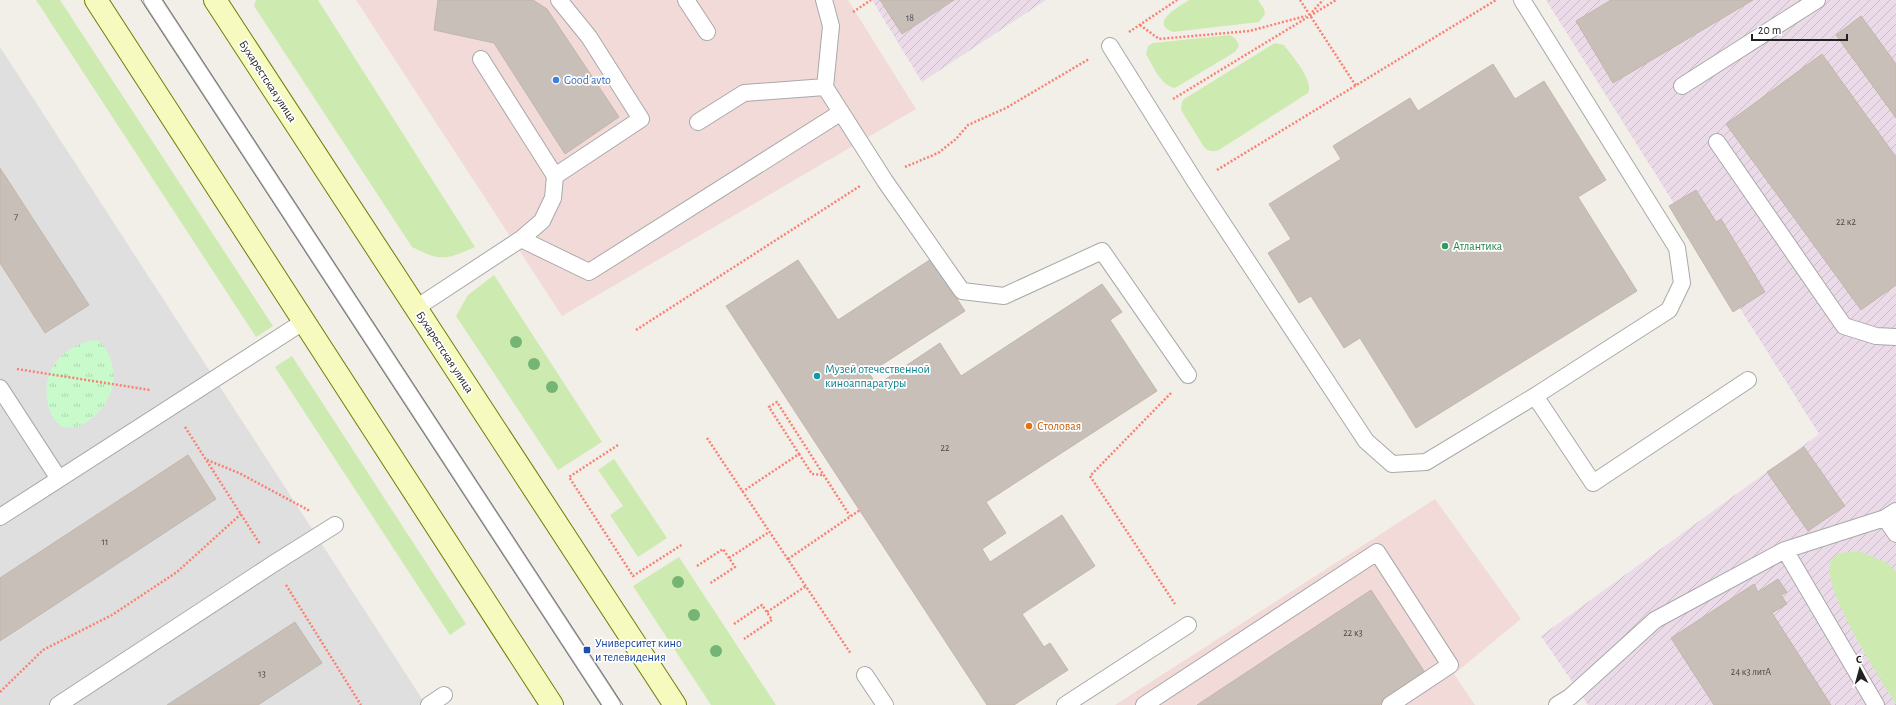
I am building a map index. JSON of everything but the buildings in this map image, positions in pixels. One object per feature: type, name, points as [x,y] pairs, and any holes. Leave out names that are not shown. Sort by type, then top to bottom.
[{"type":"main road","points":[[96,0],[552,705]]},
{"type":"main road","name":"Бухарестская улица","points":[[215,0],[675,705]]},
{"type":"lane","points":[[152,0],[612,705]]},
{"type":"lane","points":[[555,176],[641,119],[589,37],[559,0]]},
{"type":"lane","points":[[686,0],[707,32]]},
{"type":"lane","points":[[824,0],[831,26],[825,87],[840,113],[880,173],[962,291],[1004,296],[1102,250],[1188,375]]},
{"type":"lane","points":[[1110,46],[1196,183],[1366,441],[1392,464],[1426,462],[1535,396],[1669,310],[1682,284],[1677,248],[1522,0]]},
{"type":"lane","points":[[1682,86],[1817,0]]},
{"type":"lane","points":[[416,308],[521,238],[542,221],[553,198],[555,176],[481,59]]},
{"type":"lane","points":[[698,122],[744,93],[825,87]]},
{"type":"lane","points":[[521,238],[589,272],[840,113]]},
{"type":"lane","points":[[1717,142],[1844,326],[1876,336],[1896,337]]},
{"type":"lane","points":[[0,517],[303,322]]},
{"type":"lane","points":[[1535,396],[1593,483],[1748,380]]},
{"type":"lane","points":[[0,388],[59,479]]},
{"type":"lane","points":[[1557,705],[1570,696],[1655,620],[1785,550],[1891,514],[1896,534]]},
{"type":"lane","points":[[58,705],[335,525]]},
{"type":"lane","points":[[1785,550],[1876,705]]},
{"type":"lane","points":[[1144,705],[1377,552],[1450,665],[1390,705]]},
{"type":"lane","points":[[1066,705],[1188,625]]},
{"type":"lane","points":[[865,675],[885,705]]},
{"type":"lane","points":[[429,705],[444,695]]},
{"type":"path","points":[[636,330],[880,173],[911,165],[938,152],[956,139],[968,125],[1006,108],[1110,46],[1177,0]]},
{"type":"path","points":[[1300,0],[1356,86]]},
{"type":"path","points":[[1140,25],[1158,39],[1249,31],[1309,15],[1323,0]]},
{"type":"path","points":[[1152,112],[1309,15],[1336,0]]},
{"type":"path","points":[[1196,183],[1496,0]]},
{"type":"path","points":[[14,368],[167,393],[172,406]]},
{"type":"path","points":[[1188,375],[1090,476],[1188,625]]},
{"type":"path","points":[[823,475],[812,474],[769,407],[777,402],[850,516]]},
{"type":"path","points":[[707,438],[865,675]]},
{"type":"path","points":[[618,445],[569,477],[633,576],[683,544]]},
{"type":"path","points":[[742,492],[799,454]]},
{"type":"path","points":[[206,460],[239,473],[303,506],[335,525]]},
{"type":"path","points":[[788,559],[860,510]]},
{"type":"path","points":[[0,692],[43,650],[112,615],[177,572],[241,514]]},
{"type":"path","points":[[729,558],[769,532]]},
{"type":"path","points":[[611,552],[616,549]]},
{"type":"path","points":[[697,566],[723,549],[735,567],[709,584]]},
{"type":"path","points":[[767,612],[806,586]]},
{"type":"path","points":[[734,624],[762,605],[767,612],[772,620],[744,639]]},
{"type":"path","points":[[355,705],[360,702]]},
{"type":"shaded area","points":[[356,0],[848,0],[916,109],[562,316]]},
{"type":"shaded area","points":[[872,0],[1046,0],[922,82]]},
{"type":"shaded area","points":[[1546,0],[1896,0],[1896,705],[1588,705],[1541,636],[1819,434]]},
{"type":"shaded area","points":[[0,47],[426,705],[0,705]]},
{"type":"shaded area","points":[[1435,499],[1521,619],[1454,674],[1475,705],[1115,705]]},
{"type":"green space","points":[[36,0],[60,0],[273,326],[256,337]]},
{"type":"green space","points":[[256,0],[318,0],[475,247],[457,255],[444,258],[430,255],[412,247],[254,6]]},
{"type":"green space","points":[[1189,0],[1258,0],[1264,9],[1265,14],[1259,22],[1173,32],[1166,28],[1164,24],[1168,15]]},
{"type":"green space","points":[[1229,35],[1236,39],[1239,46],[1235,52],[1175,88],[1165,83],[1161,79],[1146,54],[1148,46],[1153,43]]},
{"type":"green space","points":[[1275,43],[1284,45],[1301,68],[1308,82],[1308,93],[1219,150],[1209,151],[1204,147],[1181,110],[1182,102],[1184,99]]},
{"type":"green space","points":[[494,275],[602,442],[558,470],[456,316],[468,295]]},
{"type":"green space","points":[[96,340],[102,343],[108,353],[113,368],[113,386],[104,405],[89,420],[81,425],[71,428],[62,427],[51,414],[48,406],[47,386],[49,376],[59,358],[67,351],[85,342]]},
{"type":"green space","points":[[292,356],[466,624],[450,635],[275,367]]},
{"type":"green space","points":[[614,459],[667,538],[638,557],[610,515],[623,506],[598,470]]},
{"type":"green space","points":[[1858,551],[1888,563],[1896,572],[1896,704],[1854,633],[1834,590],[1830,573],[1831,561],[1836,555]]},
{"type":"green space","points":[[679,557],[776,705],[711,705],[633,586]]},
{"type":"tram line","points":[[141,0],[601,705]]},
{"type":"tram line","points":[[163,0],[623,705]]},
{"type":"place","name":"Good avto","points":[[556,80]]},
{"type":"place","name":"Атлантика","points":[[1445,246]]},
{"type":"place","name":"Музей отечественной киноаппаратуры","points":[[817,376]]},
{"type":"place","name":"Столовая","points":[[1029,426]]},
{"type":"place","name":"Университет кино и телевидения","points":[[587,650]]}]
